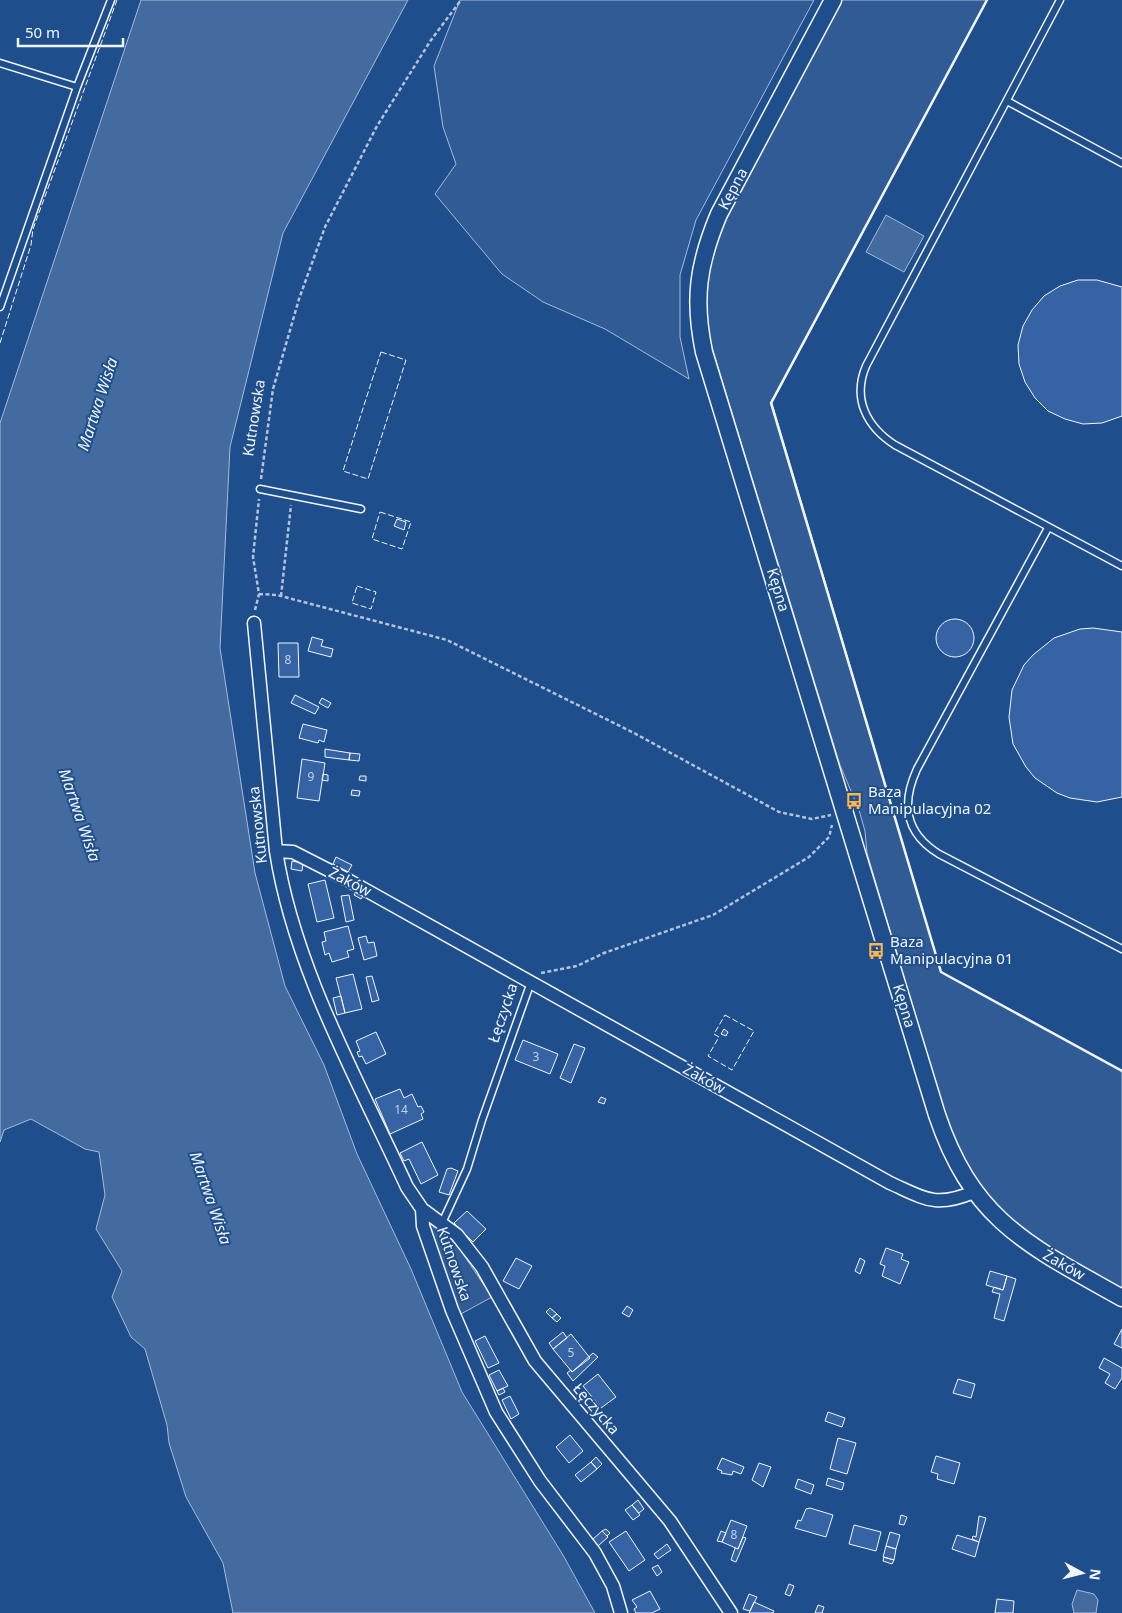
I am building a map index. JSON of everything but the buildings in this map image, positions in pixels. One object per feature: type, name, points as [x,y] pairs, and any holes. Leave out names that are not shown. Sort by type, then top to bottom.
[{"type":"street","name":"Kępna","points":[[833,0],[719,214],[706,245],[698,277],[697,301],[704,352],[840,814],[937,1115],[957,1166],[974,1192]]},
{"type":"street","name":"Kutnowska","points":[[254,623],[276,851],[280,875],[306,965],[403,1179],[422,1209],[423,1226],[452,1310],[496,1412],[540,1481],[595,1553],[613,1586],[621,1613]]},
{"type":"street","name":"Żaków","points":[[276,851],[293,852],[302,856],[890,1183],[937,1202],[950,1201],[974,1192],[999,1220],[1026,1242],[1122,1298]]},
{"type":"street","name":"Łęczycka","points":[[422,1209],[457,1235],[482,1267],[536,1361],[670,1521],[731,1613]]},
{"type":"lane","points":[[0,307],[77,87],[111,0]]},
{"type":"lane","points":[[1060,0],[866,366],[862,375],[861,394],[869,420],[887,440],[1122,566]]},
{"type":"lane","points":[[0,63],[77,87]]},
{"type":"lane","points":[[1006,100],[1122,163]]},
{"type":"lane","points":[[260,489],[361,509]]},
{"type":"lane","points":[[1048,528],[917,769],[908,796],[910,819],[919,839],[939,854],[1122,949]]},
{"type":"lane","name":"Łęczycka","points":[[442,1223],[467,1169],[482,1120],[531,982]]},
{"type":"path","name":"Kutnowska","points":[[254,623],[258,594],[253,557],[273,389],[299,299],[325,227],[377,126],[431,40],[461,0]]},
{"type":"path","points":[[281,596],[292,496]]},
{"type":"path","points":[[258,594],[281,596],[447,640],[634,733],[779,812],[812,818],[840,814]]},
{"type":"path","points":[[531,982],[539,974],[577,966],[604,953],[713,915],[809,857],[829,837],[840,814]]},
{"type":"shaded area","points":[[460,0],[814,0],[696,220],[680,275],[680,337],[689,379],[605,329],[543,302],[502,274],[435,194],[456,164],[443,127],[434,66]]},
{"type":"shaded area","points":[[842,0],[987,0],[772,403],[941,972],[1122,1071],[1122,1291],[1083,1270],[1023,1230],[992,1201],[967,1167],[946,1119],[867,853],[865,831],[859,810],[840,765],[706,323],[706,282],[717,237]]},
{"type":"shaded area","points":[[429,1222],[436,1223],[459,1248],[492,1297],[459,1315],[428,1224]]},
{"type":"water","name":"Martwa Wisła","points":[[141,0],[408,0],[283,233],[230,447],[220,648],[255,873],[285,986],[324,1065],[357,1154],[411,1269],[462,1392],[563,1555],[595,1613],[233,1613],[223,1563],[186,1497],[169,1443],[167,1425],[145,1349],[131,1337],[112,1297],[122,1271],[96,1229],[105,1195],[99,1152],[85,1149],[31,1119],[4,1130],[0,1142],[0,423]]},
{"type":"water","points":[[886,215],[924,236],[904,272],[866,252]]},
{"type":"water","points":[[1077,1590],[1094,1594],[1098,1600],[1096,1613],[1074,1613],[1072,1604]]},
{"type":"fence","points":[[0,343],[31,245],[33,229],[117,0]]},
{"type":"fence","points":[[381,352],[406,360],[368,479],[343,471],[381,352]]},
{"type":"fence","points":[[380,512],[411,522],[402,549],[372,539],[380,512]]},
{"type":"fence","points":[[357,586],[376,592],[371,609],[352,603],[357,586]]},
{"type":"fence","points":[[725,1015],[754,1031],[732,1070],[708,1056],[719,1037],[714,1034],[725,1015]]},
{"type":"wall","points":[[987,0],[771,403],[941,972],[1122,1071]]},
{"type":"place","name":"Baza Manipulacyjna 02","points":[[854,801]]},
{"type":"place","name":"Baza Manipulacyjna 01","points":[[876,951]]}]
